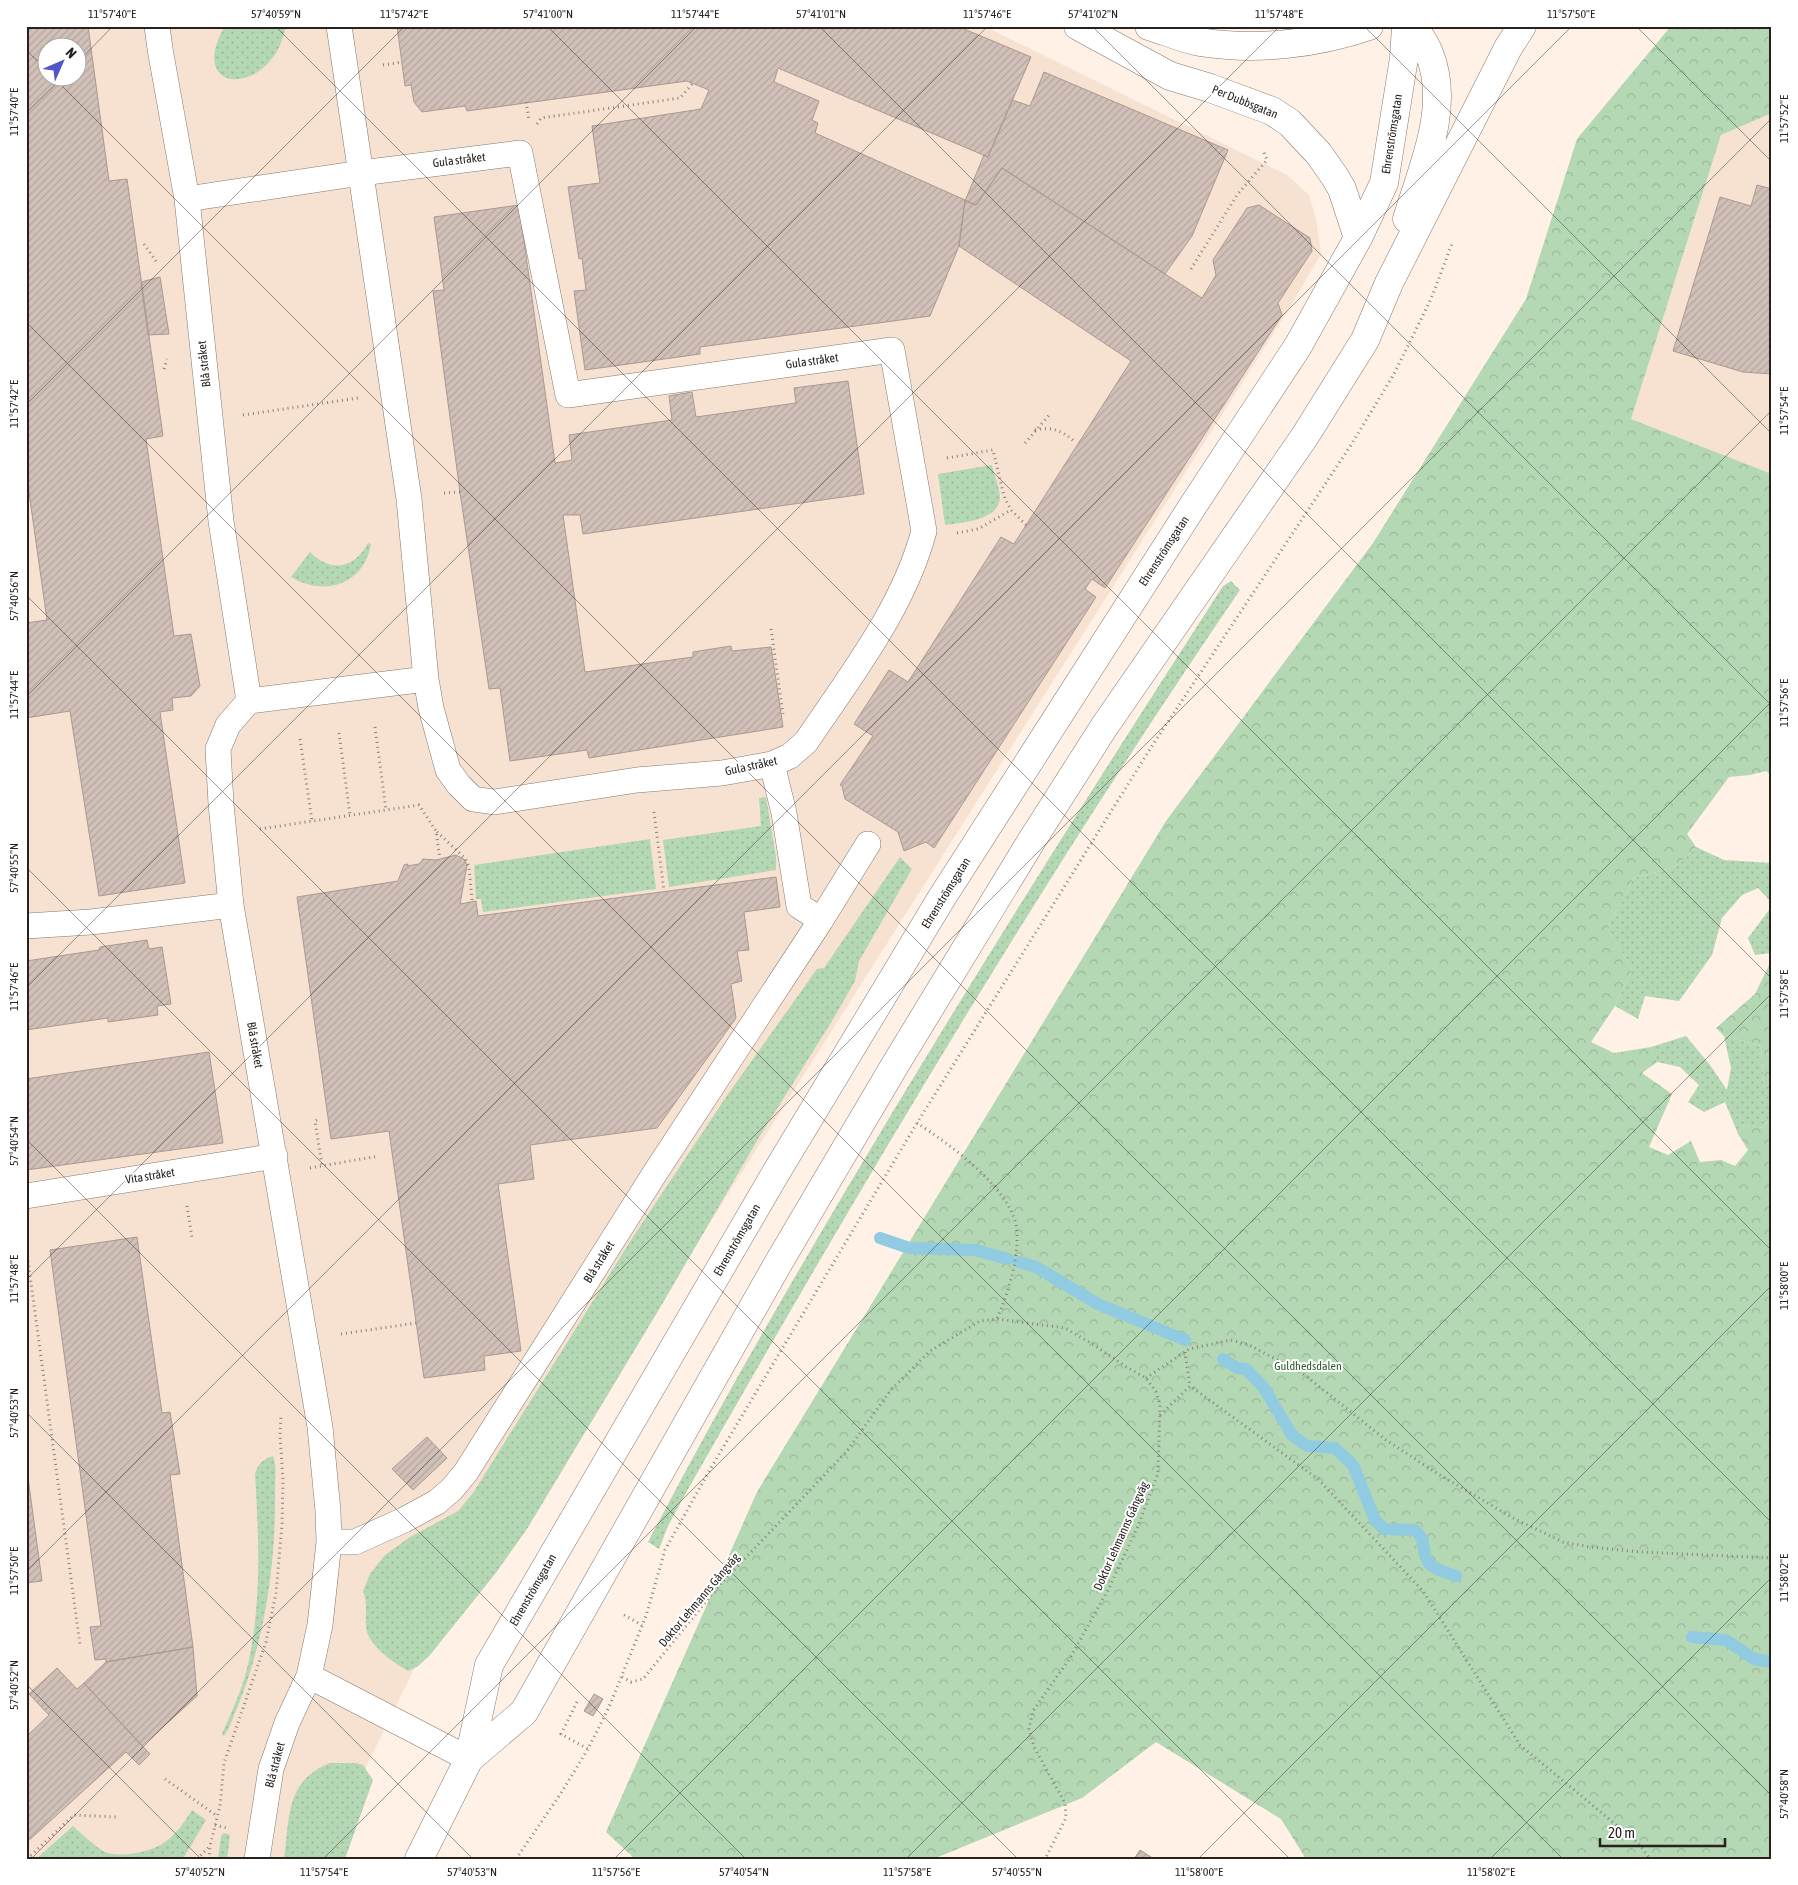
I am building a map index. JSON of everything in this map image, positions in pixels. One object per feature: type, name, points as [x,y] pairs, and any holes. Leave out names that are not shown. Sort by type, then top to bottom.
[{"type":"street","name":"Per Dubbsgatan","points":[[1078,26],[1170,76],[1210,88],[1272,111],[1290,123],[1319,154],[1335,177],[1342,189],[1358,238]]},
{"type":"street","points":[[1149,26],[1199,42],[1261,47],[1341,36],[1369,26]]},
{"type":"street","name":"Ehrenströmsgatan","points":[[419,1859],[469,1759],[489,1665],[774,1176],[941,899],[1194,504],[1298,346],[1358,238],[1384,183],[1404,58],[1406,26]]},
{"type":"street","name":"Ehrenströmsgatan","points":[[1389,283],[1436,120],[1438,93],[1436,74],[1429,51],[1413,26]]},
{"type":"street","name":"Ehrenströmsgatan","points":[[469,1759],[524,1712],[776,1267],[1032,840],[1104,727],[1305,436],[1365,340],[1389,283],[1508,48],[1522,26]]},
{"type":"lane","name":"Blå stråket","points":[[158,26],[160,49],[187,200],[220,521],[249,701],[228,725],[218,749],[221,804],[231,904],[320,1427],[328,1511],[329,1542],[320,1625],[309,1676],[287,1723],[271,1769],[257,1859]]},
{"type":"lane","points":[[249,701],[426,679],[409,500],[339,26]]},
{"type":"lane","name":"Gula stråket","points":[[187,200],[361,173],[520,153],[568,395],[892,350],[924,531],[918,555],[907,581],[882,627],[806,742],[781,760],[722,773],[650,780],[494,802],[473,798],[458,785],[448,770],[430,708],[426,679]]},
{"type":"lane","points":[[781,760],[783,808],[799,906],[821,920],[868,844]]},
{"type":"lane","points":[[26,926],[82,922],[231,904]]},
{"type":"lane","name":"Blå stråket","points":[[329,1542],[355,1542],[404,1520],[437,1502],[452,1489],[466,1472],[655,1173],[821,920]]},
{"type":"lane","name":"Vita stråket","points":[[26,1196],[275,1156]]},
{"type":"lane","points":[[309,1676],[469,1759]]},
{"type":"path","points":[[383,64],[402,62]]},
{"type":"path","points":[[520,153],[541,118],[680,98],[694,83]]},
{"type":"path","points":[[526,102],[530,120]]},
{"type":"path","points":[[1192,269],[1237,195],[1267,160],[1260,142]]},
{"type":"path","points":[[516,1859],[536,1832],[588,1749],[622,1677],[642,1626],[665,1550],[712,1466],[917,1123],[1150,749],[1351,445],[1394,374],[1430,299],[1455,235]]},
{"type":"path","points":[[235,416],[356,399],[363,395]]},
{"type":"path","points":[[1025,442],[1051,412]]},
{"type":"path","points":[[1035,430],[1044,428],[1056,429],[1075,442]]},
{"type":"path","points":[[912,465],[993,450],[1004,496],[1011,510],[1026,525]]},
{"type":"path","points":[[443,493],[460,492]]},
{"type":"path","points":[[948,534],[978,529],[1011,510]]},
{"type":"path","points":[[770,628],[781,760]]},
{"type":"path","points":[[375,727],[386,810]]},
{"type":"path","points":[[339,733],[350,815]]},
{"type":"path","points":[[300,739],[312,821]]},
{"type":"path","points":[[650,780],[664,891]]},
{"type":"path","points":[[260,829],[419,805],[436,832],[465,858],[469,867],[472,900]]},
{"type":"path","points":[[436,832],[440,859]]},
{"type":"path","points":[[318,1120],[315,1121],[322,1166]]},
{"type":"path","points":[[917,1123],[949,1144],[973,1163],[1010,1209],[1018,1232],[1015,1263],[997,1319]]},
{"type":"path","points":[[307,1168],[378,1156]]},
{"type":"path","points":[[187,1206],[192,1238]]},
{"type":"path","points":[[26,1246],[80,1645]]},
{"type":"path","name":"Doktor Lehmanns Gångväg","points":[[622,1677],[631,1682],[643,1679],[717,1588],[847,1451],[891,1390],[930,1352],[980,1321],[997,1319],[1065,1328],[1146,1378],[1156,1392],[1160,1405],[1158,1473],[1138,1526],[1109,1588],[1070,1658],[1033,1712],[1029,1729],[1034,1747],[1066,1803],[1066,1818],[1045,1859]]},
{"type":"path","points":[[341,1334],[416,1323]]},
{"type":"path","points":[[1146,1378],[1189,1349],[1231,1340],[1249,1345],[1302,1373],[1386,1440],[1435,1472],[1513,1518],[1563,1542],[1590,1547],[1641,1552],[1772,1558]]},
{"type":"path","points":[[1185,1352],[1190,1386],[1318,1479],[1423,1591],[1520,1745],[1638,1843],[1650,1859]]},
{"type":"path","points":[[1160,1416],[1190,1386]]},
{"type":"path","points":[[209,1859],[210,1846],[220,1806],[224,1763],[266,1642],[276,1593],[282,1525],[283,1481],[280,1434],[282,1410]]},
{"type":"path","points":[[624,1615],[642,1626]]},
{"type":"path","points":[[576,1702],[561,1734],[588,1749]]},
{"type":"path","points":[[166,1779],[217,1816]]},
{"type":"path","points":[[27,1859],[74,1815],[116,1817]]},
{"type":"path","points":[[197,1859],[210,1846]]},
{"type":"shaded area","points":[[26,26],[984,26],[1287,175],[1309,195],[1316,218],[1321,254],[1289,309],[516,1529],[414,1669],[351,1798],[333,1859],[26,1859]]},
{"type":"shaded area","points":[[1772,113],[1772,474],[1631,419],[1721,135]]},
{"type":"green space","points":[[225,26],[286,26],[278,50],[265,66],[250,76],[235,79],[223,76],[215,65],[215,49]]},
{"type":"green space","name":"Guldhedsdalen","points":[[1671,26],[1772,26],[1772,113],[1721,135],[1631,419],[1772,474],[1772,776],[1766,771],[1729,777],[1687,834],[1696,847],[1675,867],[1634,878],[1607,928],[1632,969],[1615,1006],[1591,1042],[1614,1053],[1651,1047],[1657,1062],[1642,1073],[1672,1094],[1649,1147],[1668,1155],[1691,1141],[1700,1162],[1721,1160],[1735,1166],[1748,1150],[1738,1134],[1745,1125],[1764,1128],[1772,1114],[1772,1859],[1306,1859],[1281,1819],[1156,1742],[1082,1798],[933,1859],[635,1859],[606,1832],[757,1492],[1166,821],[1373,543],[1526,299],[1577,139]]},
{"type":"green space","points":[[992,465],[1000,496],[994,511],[979,519],[945,525],[938,474]]},
{"type":"green space","points":[[368,543],[371,544],[367,558],[360,569],[351,578],[341,583],[329,586],[316,586],[291,577],[310,552],[326,563],[342,565],[356,558]]},
{"type":"green space","points":[[1231,581],[1240,590],[1094,811],[954,1035],[753,1376],[687,1491],[668,1526],[659,1549],[648,1542],[746,1362],[849,1185],[986,959],[1080,809],[1223,586]]},
{"type":"green space","points":[[766,797],[776,857],[776,870],[669,887],[663,840],[761,826],[759,798]]},
{"type":"green space","points":[[650,839],[656,889],[483,912],[481,899],[476,899],[474,865]]},
{"type":"green space","points":[[1696,847],[1724,860],[1772,863],[1772,903],[1758,888],[1742,895],[1722,918],[1712,955],[1679,1001],[1645,996],[1638,1019],[1615,1006],[1632,969],[1607,928],[1634,878],[1675,867]]},
{"type":"green space","points":[[900,857],[912,869],[859,961],[855,981],[758,1139],[664,1301],[527,1529],[495,1574],[430,1655],[417,1667],[408,1671],[402,1668],[376,1646],[367,1633],[366,1604],[363,1591],[370,1574],[385,1555],[410,1537],[458,1511],[473,1493],[633,1237],[726,1097],[817,969],[824,968]]},
{"type":"green space","points":[[1772,906],[1772,953],[1755,955],[1748,938]]},
{"type":"green space","points":[[1772,959],[1772,1082],[1764,1087],[1761,1046],[1724,1036],[1716,1028],[1755,994]]},
{"type":"green space","points":[[1686,1036],[1710,1065],[1727,1090],[1731,1068],[1724,1036],[1761,1046],[1764,1087],[1772,1082],[1772,1114],[1764,1128],[1745,1125],[1738,1134],[1725,1102],[1704,1112],[1688,1102],[1699,1085],[1680,1067],[1657,1062],[1651,1047]]},
{"type":"green space","points":[[273,1456],[275,1469],[275,1518],[267,1601],[262,1629],[247,1682],[224,1736],[222,1734],[239,1694],[247,1669],[255,1621],[258,1523],[255,1474],[261,1462]]},
{"type":"green space","points":[[330,1763],[356,1763],[363,1765],[373,1780],[345,1859],[284,1859],[289,1815],[297,1790],[315,1771]]},
{"type":"green space","points":[[192,1810],[206,1820],[183,1859],[36,1859],[73,1826],[103,1851],[109,1853],[126,1854],[151,1849],[174,1835]]},
{"type":"green space","points":[[224,1833],[230,1835],[227,1859],[218,1859],[221,1836]]},
{"type":"building","points":[[26,26],[88,26],[109,181],[127,179],[163,436],[146,439],[174,636],[191,634],[200,686],[191,696],[172,698],[173,710],[160,712],[185,883],[99,896],[70,711],[26,718],[26,623],[47,620],[26,471]]},
{"type":"building","points":[[397,26],[957,26],[1031,57],[988,157],[778,68],[774,82],[819,101],[812,120],[818,123],[815,133],[965,200],[959,246],[930,316],[700,347],[700,354],[585,370],[574,291],[586,290],[582,258],[579,259],[568,187],[600,183],[592,126],[701,109],[709,90],[687,81],[467,111],[465,106],[422,112],[414,102],[411,85],[405,86]]},
{"type":"building","points":[[1044,72],[1228,150],[1192,236],[1165,274],[1002,168],[976,205],[965,201],[984,155],[988,157],[1012,100],[1030,106]]},
{"type":"building","points":[[1002,168],[1202,298],[1216,275],[1213,260],[1247,208],[1259,205],[1310,238],[1312,251],[1278,303],[1282,315],[1105,588],[1092,579],[1085,589],[1096,597],[934,848],[926,842],[904,851],[898,832],[845,799],[842,786],[840,785],[873,736],[854,724],[889,670],[908,682],[1001,537],[1014,544],[1131,361],[959,246],[965,200],[976,205]]},
{"type":"building","points":[[1757,185],[1772,189],[1772,374],[1743,372],[1673,351],[1720,197],[1751,206]]},
{"type":"building","points":[[519,205],[555,463],[572,460],[569,435],[672,420],[669,396],[692,392],[696,417],[796,403],[794,388],[848,381],[864,494],[583,534],[580,515],[563,515],[585,672],[693,657],[693,652],[731,646],[732,651],[771,647],[783,727],[589,758],[587,750],[510,761],[500,688],[489,689],[460,492],[433,291],[444,290],[434,217]]},
{"type":"building","points":[[160,277],[169,334],[148,335],[141,282]]},
{"type":"building","points":[[456,855],[464,859],[467,865],[460,904],[476,901],[478,916],[776,877],[780,907],[744,912],[749,950],[737,951],[742,981],[731,984],[736,1018],[657,1128],[530,1145],[534,1179],[498,1184],[521,1351],[484,1356],[485,1370],[424,1378],[389,1131],[331,1139],[297,897],[398,881],[404,865],[419,864],[423,859],[436,860]]},
{"type":"building","points":[[147,940],[149,949],[162,947],[171,1004],[157,1006],[158,1015],[108,1022],[108,1018],[26,1030],[26,961],[99,950],[100,947]]},
{"type":"building","points":[[209,1052],[223,1143],[26,1170],[26,1079]]},
{"type":"building","points":[[137,1237],[162,1413],[170,1412],[180,1474],[170,1475],[193,1647],[106,1662],[106,1659],[95,1660],[90,1627],[101,1626],[50,1250]]},
{"type":"building","points":[[427,1437],[447,1458],[413,1490],[392,1469]]},
{"type":"building","points":[[26,1463],[42,1581],[26,1583]]},
{"type":"building","points":[[193,1647],[197,1696],[142,1746],[84,1683],[106,1662]]},
{"type":"building","points":[[57,1668],[77,1689],[84,1683],[150,1754],[139,1765],[126,1752],[26,1843],[26,1737],[49,1715],[29,1694]]},
{"type":"building","points":[[594,1694],[603,1699],[593,1716],[584,1711]]},
{"type":"building","points":[[1140,1850],[1154,1859],[1134,1859]]},
{"type":"waterway","points":[[880,1238],[909,1248],[975,1250],[1008,1259]]},
{"type":"waterway","points":[[1019,1262],[1036,1267],[1098,1304],[1185,1340]]},
{"type":"waterway","points":[[1223,1359],[1237,1368],[1246,1369],[1264,1388],[1292,1435],[1307,1446],[1335,1448],[1353,1465],[1375,1520],[1384,1529],[1415,1530],[1422,1539],[1425,1555],[1430,1564],[1456,1576]]},
{"type":"waterway","points":[[1692,1637],[1726,1640],[1754,1659],[1772,1662]]}]
